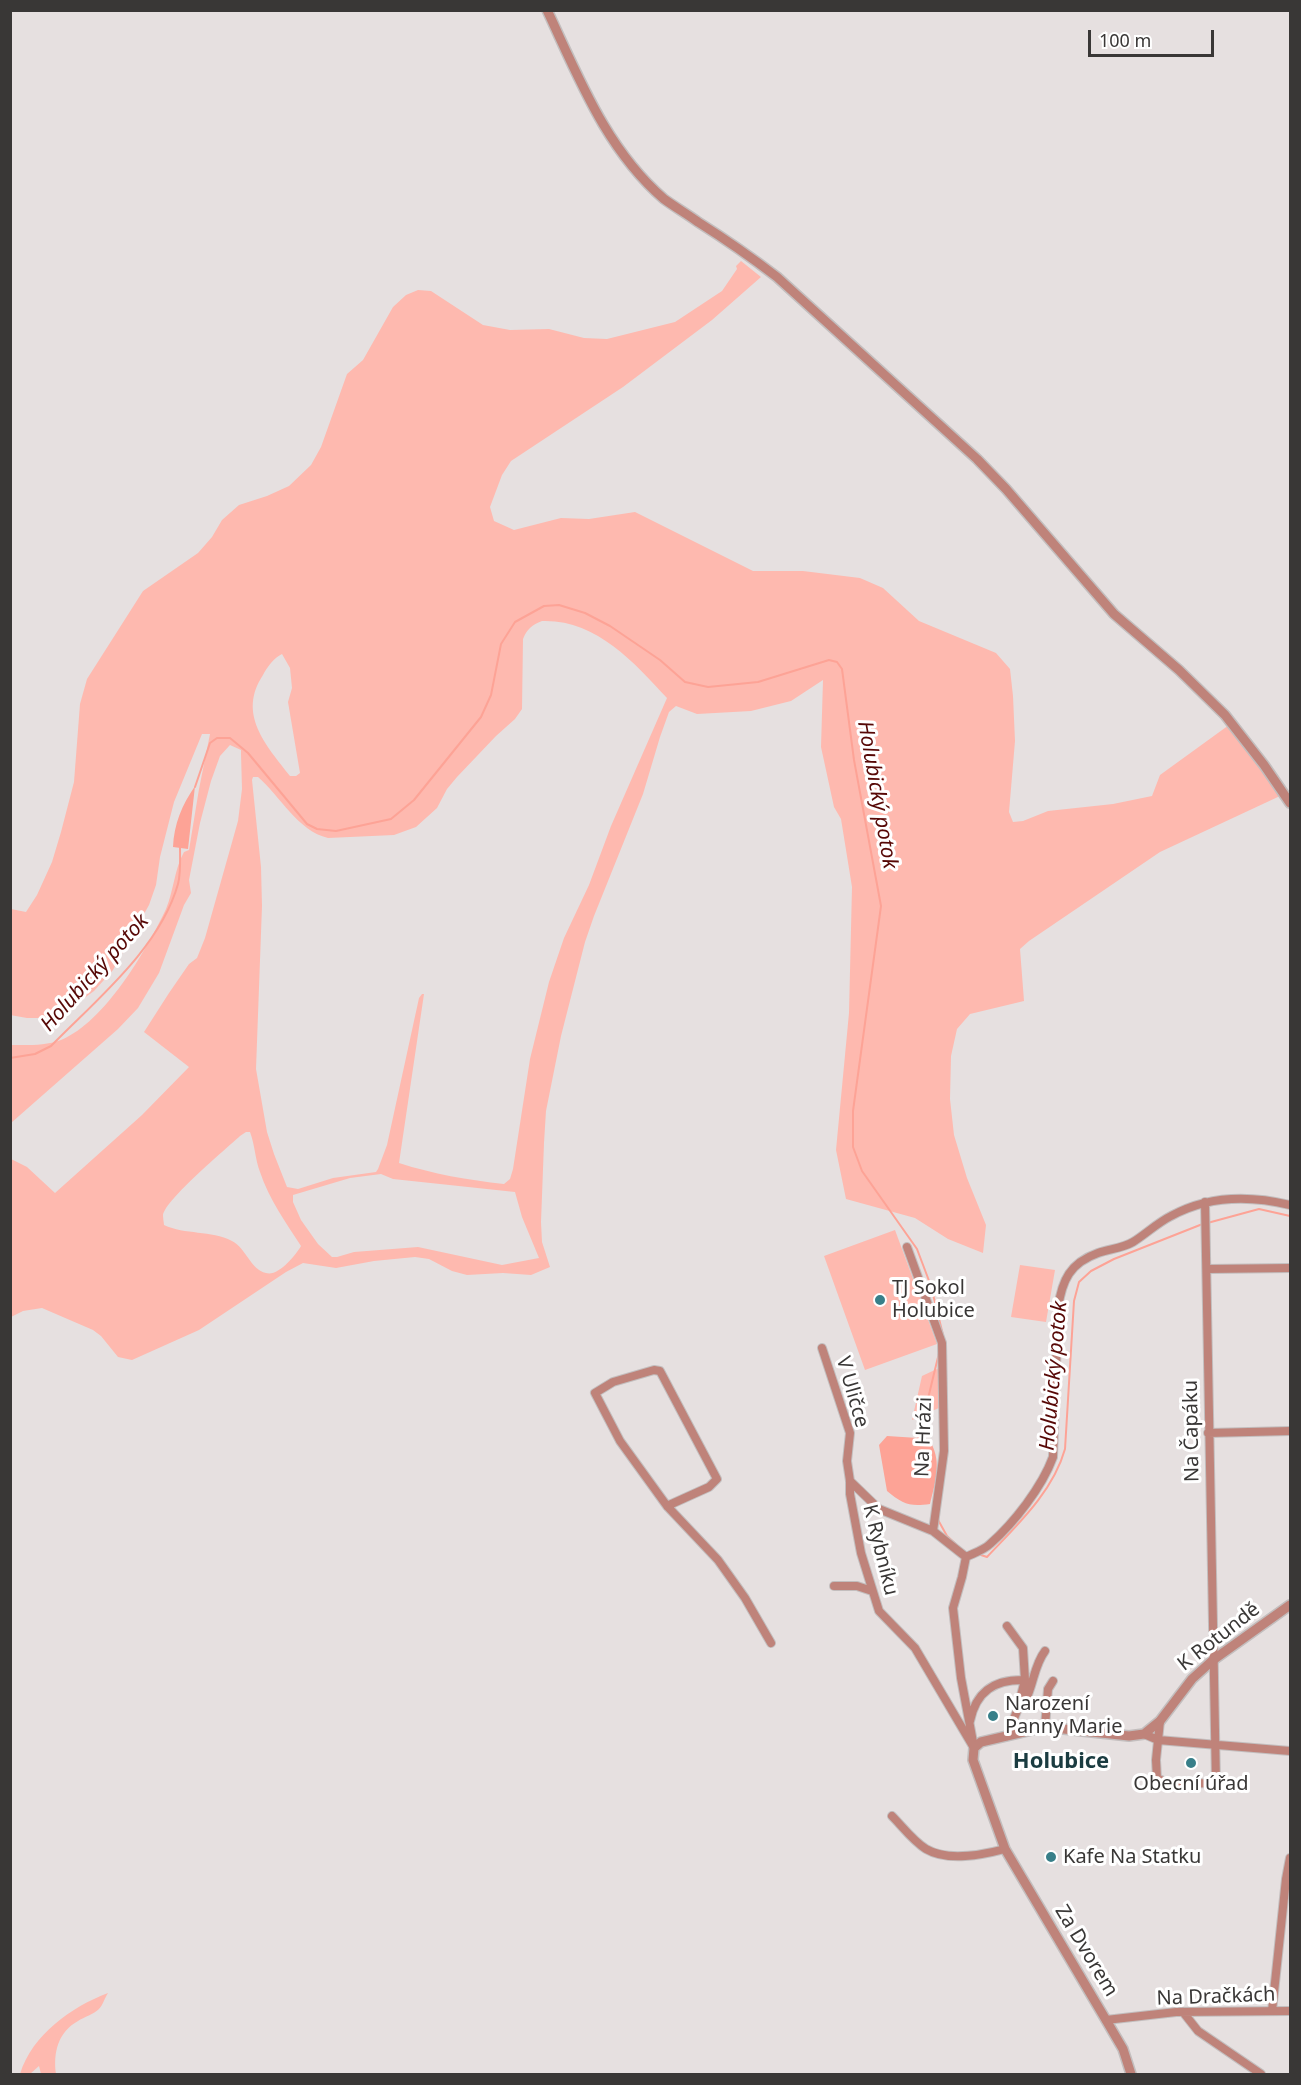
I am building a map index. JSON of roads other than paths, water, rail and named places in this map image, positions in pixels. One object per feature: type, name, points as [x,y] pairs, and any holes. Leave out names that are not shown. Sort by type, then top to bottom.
[{"type":"street","points":[[547,10],[578,80],[603,127],[637,171],[665,199],[753,258],[777,277],[977,459],[1006,489],[1114,614],[1179,670],[1225,715],[1290,803]]},
{"type":"street","points":[[966,1557],[989,1545],[1014,1518],[1038,1488],[1053,1458],[1058,1308],[1060,1291],[1071,1271],[1083,1260],[1131,1243],[1188,1207],[1237,1197],[1290,1205]]},
{"type":"street","name":"Na Čapáku","points":[[1158,1740],[1157,1778],[1169,1784],[1216,1783],[1205,1202]]},
{"type":"street","name":"Na Hrázi","points":[[908,1247],[942,1343],[944,1451],[933,1531]]},
{"type":"street","points":[[1206,1269],[1290,1268]]},
{"type":"street","name":"V Uličce","points":[[822,1348],[850,1433],[847,1461],[850,1480]]},
{"type":"street","points":[[667,1506],[709,1487],[717,1479],[660,1371],[654,1370],[613,1382],[595,1393],[620,1442],[667,1506],[718,1560],[745,1598],[771,1643]]},
{"type":"street","points":[[1208,1433],[1290,1431]]},
{"type":"street","points":[[850,1480],[879,1509],[933,1531],[966,1557]]},
{"type":"street","name":"K Rybníku","points":[[850,1480],[850,1494],[861,1553],[879,1611],[915,1648],[974,1748]]},
{"type":"street","points":[[966,1557],[953,1608],[961,1678],[974,1748],[981,1742],[1045,1727],[1129,1736],[1144,1734],[1158,1740],[1290,1751]]},
{"type":"street","points":[[834,1586],[857,1586],[872,1591]]},
{"type":"street","name":"K Rotundě","points":[[1144,1734],[1160,1721],[1192,1679],[1213,1660],[1290,1605]]},
{"type":"street","points":[[1007,1626],[1023,1648],[1025,1680],[1017,1711],[1007,1736]]},
{"type":"street","points":[[1017,1711],[1027,1699],[1040,1658],[1045,1652]]},
{"type":"street","points":[[969,1725],[973,1707],[980,1695],[1009,1680],[1025,1680]]},
{"type":"street","points":[[1045,1727],[1048,1689],[1053,1681]]},
{"type":"street","points":[[1158,1740],[1160,1721]]},
{"type":"street","name":"Za Dvorem","points":[[974,1748],[974,1760],[1005,1849],[1106,2020],[1122,2049],[1131,2074]]},
{"type":"street","points":[[892,1816],[927,1850],[958,1856],[1005,1849]]},
{"type":"street","points":[[1272,2011],[1290,1858]]},
{"type":"street","name":"Na Dračkách","points":[[1106,2020],[1183,2012],[1290,2011]]},
{"type":"street","points":[[1183,2012],[1198,2031],[1261,2074]]},
{"type":"waterway","name":"Holubický potok","points":[[195,787],[210,743],[217,738],[230,738],[248,753],[307,824],[317,829],[336,831],[391,819],[414,800],[481,717],[491,695],[501,644],[515,622],[544,606],[559,605],[585,613],[610,626],[660,660],[685,682],[708,687],[758,682],[829,660],[837,662],[842,669],[854,760],[881,906],[853,1111],[853,1147],[862,1171],[917,1249],[931,1286],[943,1335]]},
{"type":"waterway","name":"Holubický potok","points":[[10,1058],[35,1054],[51,1046],[125,972],[142,951],[157,930],[178,884],[180,847]]},
{"type":"waterway","name":"Holubický potok","points":[[978,1554],[987,1557],[1033,1507],[1052,1480],[1065,1449],[1074,1301],[1079,1282],[1091,1271],[1114,1259],[1200,1225],[1259,1209],[1290,1216]]},
{"type":"waterway","name":"Holubický potok","points":[[918,1440],[939,1353]]},
{"type":"waterway","name":"Holubický potok","points":[[937,1518],[947,1536],[957,1545]]},
{"type":"place","name":"TJ Sokol Holubice","points":[[880,1300]]},
{"type":"place","name":"Narození Panny Marie","points":[[993,1716]]},
{"type":"place","name":"Obecní úřad","points":[[1191,1763]]},
{"type":"place","name":"Kafe Na Statku","points":[[1051,1857]]},
{"type":"district","name":"Holubice","points":[[1061,1762]]}]
